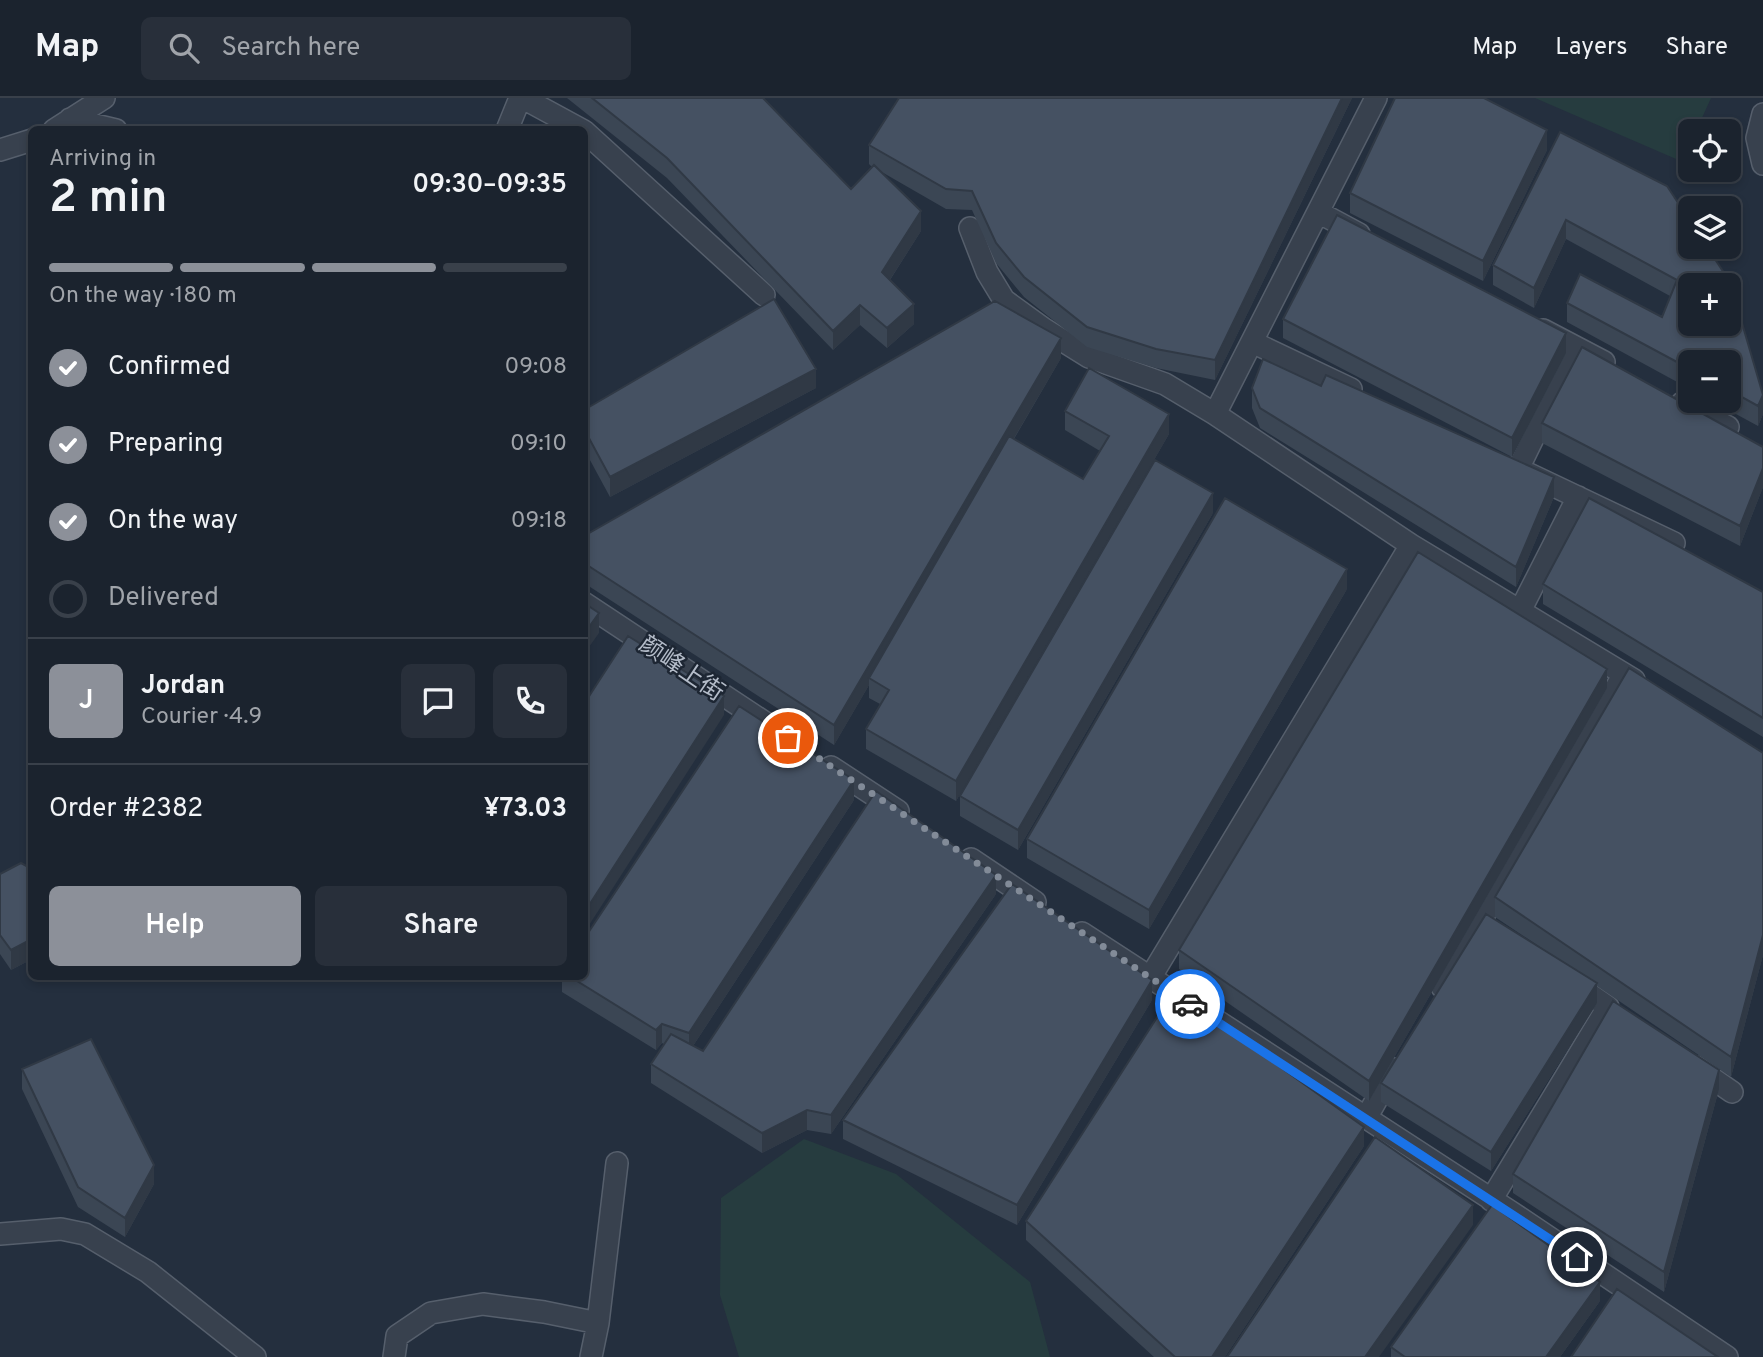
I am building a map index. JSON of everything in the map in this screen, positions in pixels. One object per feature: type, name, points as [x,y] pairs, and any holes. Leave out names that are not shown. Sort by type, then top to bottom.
[{"type":"street","points":[[62,125],[104,98]]},
{"type":"street","points":[[509,126],[522,98],[575,126]]},
{"type":"street","points":[[1215,414],[1376,98]]},
{"type":"street","points":[[1763,114],[1757,138],[1763,164]]},
{"type":"street","points":[[588,133],[764,295]]},
{"type":"street","points":[[0,150],[28,141]]},
{"type":"street","points":[[1318,212],[1380,244]]},
{"type":"street","points":[[970,228],[987,272],[1004,300],[1089,357],[1165,384],[1215,414],[1411,545],[1647,688]]},
{"type":"street","points":[[1528,322],[1624,372]]},
{"type":"street","points":[[1252,342],[1373,400]]},
{"type":"street","points":[[1518,469],[1577,348]]},
{"type":"street","points":[[1658,391],[1728,427]]},
{"type":"street","points":[[1494,457],[1674,543]]},
{"type":"street","points":[[1520,611],[1578,497]]},
{"type":"street","points":[[1150,978],[1411,545]]},
{"type":"street","name":"颜峰上街","points":[[588,606],[792,741]]},
{"type":"street","points":[[1433,1002],[1486,925],[1624,674]]},
{"type":"street","points":[[815,756],[919,825]]},
{"type":"street","points":[[954,848],[1727,1357]]},
{"type":"street","points":[[1562,975],[1630,1022]]},
{"type":"street","points":[[1491,1200],[1608,1007]]},
{"type":"street","points":[[1366,1118],[1406,1048]]},
{"type":"street","points":[[1675,1053],[1732,1092]]},
{"type":"street","points":[[591,1357],[598,1322],[617,1163]]},
{"type":"street","points":[[0,1234],[61,1229],[85,1234],[148,1272],[255,1357]]},
{"type":"street","points":[[1608,1307],[1621,1286]]},
{"type":"street","points":[[394,1357],[397,1336],[431,1313],[444,1310],[483,1304],[598,1322]]},
{"type":"green space","points":[[1535,98],[1711,98],[1701,119],[1678,119],[1678,160]]},
{"type":"green space","points":[[804,1139],[896,1174],[1030,1282],[1050,1357],[739,1357],[720,1295],[721,1198]]},
{"type":"building","points":[[592,98],[763,98],[851,189],[874,165],[921,211],[882,272],[914,304],[887,328],[860,305],[833,331],[667,158]]},
{"type":"building","points":[[899,98],[1342,98],[1215,360],[1156,349],[1087,327],[1024,277],[996,243],[972,191],[946,189],[869,145]]},
{"type":"building","points":[[1395,98],[1484,98],[1547,130],[1483,261],[1350,193]]},
{"type":"building","points":[[1560,132],[1667,186],[1678,203],[1678,259],[1715,259],[1724,273],[1678,273],[1678,336],[1741,336],[1741,320],[1763,395],[1758,406],[1741,397],[1741,350],[1678,350],[1678,363],[1567,303],[1580,274],[1662,317],[1677,280],[1566,220],[1534,288],[1493,265]]},
{"type":"building","points":[[1337,215],[1566,333],[1512,438],[1283,319]]},
{"type":"building","points":[[774,299],[816,369],[610,477],[588,436],[588,408]]},
{"type":"building","points":[[995,301],[1061,338],[834,725],[588,566],[588,534]]},
{"type":"building","points":[[1582,347],[1678,400],[1678,413],[1701,413],[1763,447],[1763,468],[1740,526],[1542,423]]},
{"type":"building","points":[[1263,359],[1321,386],[1326,375],[1554,477],[1516,567],[1260,408],[1252,388]]},
{"type":"building","points":[[1089,368],[1169,414],[956,781],[866,729],[889,690],[869,678],[1009,436],[1083,479],[1109,436],[1065,411]]},
{"type":"building","points":[[1155,460],[1213,493],[1018,830],[960,796]]},
{"type":"building","points":[[1225,498],[1347,569],[1149,910],[1027,839]]},
{"type":"building","points":[[1589,498],[1763,592],[1763,718],[1543,584]]},
{"type":"building","points":[[1418,552],[1607,669],[1369,1081],[1179,950]]},
{"type":"building","points":[[588,606],[599,613],[588,628]]},
{"type":"building","points":[[628,636],[724,696],[588,907],[588,698]]},
{"type":"building","points":[[1629,668],[1763,753],[1763,935],[1731,1057],[1495,897]]},
{"type":"building","points":[[739,706],[854,780],[689,1033],[662,1024],[656,1030],[575,980],[588,980],[588,933]]},
{"type":"building","points":[[876,791],[996,875],[831,1115],[807,1110],[762,1133],[651,1064],[671,1034],[703,1051]]},
{"type":"building","points":[[21,863],[28,867],[28,941],[11,950],[0,935],[0,874]]},
{"type":"building","points":[[1012,884],[1152,980],[1017,1205],[843,1120]]},
{"type":"building","points":[[1486,914],[1597,983],[1491,1152],[1381,1083]]},
{"type":"building","points":[[1174,991],[1364,1127],[1212,1357],[1175,1357],[1026,1221]]},
{"type":"building","points":[[1613,1001],[1719,1070],[1664,1272],[1513,1174]]},
{"type":"building","points":[[91,1039],[154,1165],[125,1218],[78,1187],[22,1069]]},
{"type":"building","points":[[1375,1137],[1473,1205],[1365,1357],[1227,1357]]},
{"type":"building","points":[[1492,1205],[1600,1282],[1546,1357],[1405,1357],[1391,1347]]},
{"type":"building","points":[[1617,1289],[1718,1357],[1571,1357]]},
{"type":"way so far","points":[[788,738],[1190,1004]]},
{"type":"route","points":[[1190,1004],[1577,1257]]}]
